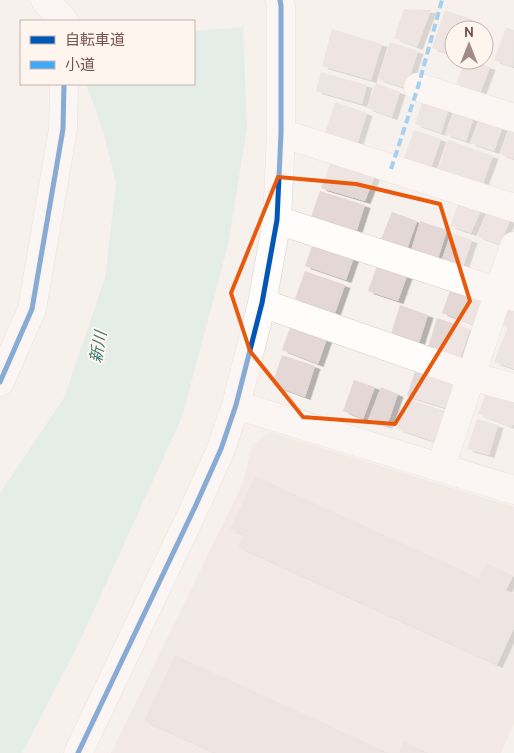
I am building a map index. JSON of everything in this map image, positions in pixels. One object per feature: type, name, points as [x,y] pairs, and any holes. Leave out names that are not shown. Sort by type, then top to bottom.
[{"type":"street","points":[[45,0],[63,20]]},
{"type":"street","points":[[78,753],[195,507],[221,449],[236,405],[262,302],[277,220],[281,133],[280,0]]},
{"type":"street","points":[[0,382],[32,309],[63,129],[64,85]]},
{"type":"street","points":[[418,87],[514,118]]},
{"type":"street","points":[[281,133],[514,208]]},
{"type":"street","points":[[277,220],[506,294]]},
{"type":"street","points":[[442,467],[471,376],[506,294],[514,246]]},
{"type":"street","points":[[262,302],[471,376],[514,388]]},
{"type":"street","points":[[236,405],[514,490]]},
{"type":"highlighted area","points":[[278,177],[356,184],[440,204],[470,301],[395,424],[303,417],[250,351],[231,293]]},
{"type":"shaded area","points":[[270,432],[514,507],[514,724],[501,753],[111,753],[242,485],[252,445]]},
{"type":"water","name":"新川","points":[[71,0],[243,26],[247,128],[228,245],[182,417],[78,645],[22,753],[0,753],[0,493],[64,398],[105,278],[116,183],[103,131],[86,85],[195,85],[195,20]]},
{"type":"pier","points":[[68,0],[238,0],[245,27],[195,31],[195,20],[71,20]]},
{"type":"building","points":[[404,9],[431,10],[417,47],[394,38]]},
{"type":"building","points":[[445,10],[474,20],[444,20],[444,52],[432,48]]},
{"type":"building","points":[[506,27],[514,30],[513,67],[494,60]]},
{"type":"building","points":[[332,29],[382,44],[371,80],[322,66]]},
{"type":"building","points":[[390,42],[418,51],[406,88],[378,79]]},
{"type":"building","points":[[461,70],[489,70],[479,96],[455,88]]},
{"type":"building","points":[[321,72],[367,85],[362,104],[316,91]]},
{"type":"building","points":[[376,83],[400,92],[392,117],[367,108]]},
{"type":"building","points":[[424,96],[450,105],[441,133],[415,124]]},
{"type":"building","points":[[335,102],[367,113],[356,148],[324,137]]},
{"type":"building","points":[[455,107],[475,114],[466,141],[445,134]]},
{"type":"building","points":[[481,114],[504,123],[494,151],[470,143]]},
{"type":"building","points":[[509,128],[514,129],[514,159],[500,154]]},
{"type":"building","points":[[414,130],[441,139],[429,173],[402,163]]},
{"type":"building","points":[[448,140],[493,156],[481,188],[437,172]]},
{"type":"building","points":[[332,159],[375,175],[365,201],[321,188]]},
{"type":"building","points":[[320,191],[365,205],[355,236],[310,220]]},
{"type":"building","points":[[459,201],[481,210],[471,233],[450,226]]},
{"type":"building","points":[[392,212],[417,221],[405,255],[379,244]]},
{"type":"building","points":[[487,212],[510,220],[500,245],[477,236]]},
{"type":"building","points":[[420,221],[447,230],[437,262],[410,254]]},
{"type":"building","points":[[451,233],[472,240],[462,270],[441,262]]},
{"type":"building","points":[[313,243],[354,257],[346,280],[305,266]]},
{"type":"building","points":[[377,266],[407,276],[398,301],[368,291]]},
{"type":"building","points":[[305,271],[345,285],[335,313],[295,299]]},
{"type":"building","points":[[452,285],[486,296],[475,325],[442,313]]},
{"type":"building","points":[[509,303],[514,304],[514,369],[494,362],[508,327],[501,325]]},
{"type":"building","points":[[400,305],[428,315],[418,346],[390,337]]},
{"type":"building","points":[[437,318],[470,329],[460,358],[428,347]]},
{"type":"building","points":[[293,320],[329,333],[318,364],[282,350]]},
{"type":"building","points":[[282,355],[315,366],[305,397],[272,385]]},
{"type":"building","points":[[417,365],[456,378],[446,408],[407,396]]},
{"type":"building","points":[[354,380],[375,387],[363,419],[343,411]]},
{"type":"building","points":[[381,387],[398,394],[387,426],[368,420]]},
{"type":"building","points":[[487,390],[514,400],[514,423],[512,427],[478,414]]},
{"type":"building","points":[[407,399],[446,411],[436,442],[397,429]]},
{"type":"building","points":[[477,419],[498,425],[489,455],[467,449]]},
{"type":"building","points":[[255,476],[479,578],[486,563],[513,576],[506,590],[514,594],[514,628],[497,665],[238,547],[244,535],[230,529]]},
{"type":"building","points":[[175,655],[389,753],[215,753],[144,721]]},
{"type":"building","points":[[404,741],[428,753],[399,753]]},
{"type":"marked path","points":[[391,169],[418,87],[442,0]]},
{"type":"cycle path","points":[[78,753],[195,507],[221,449],[236,405],[262,303],[277,220],[281,133],[280,0]]},
{"type":"cycle path","points":[[0,382],[32,309],[63,129],[64,85]]}]
